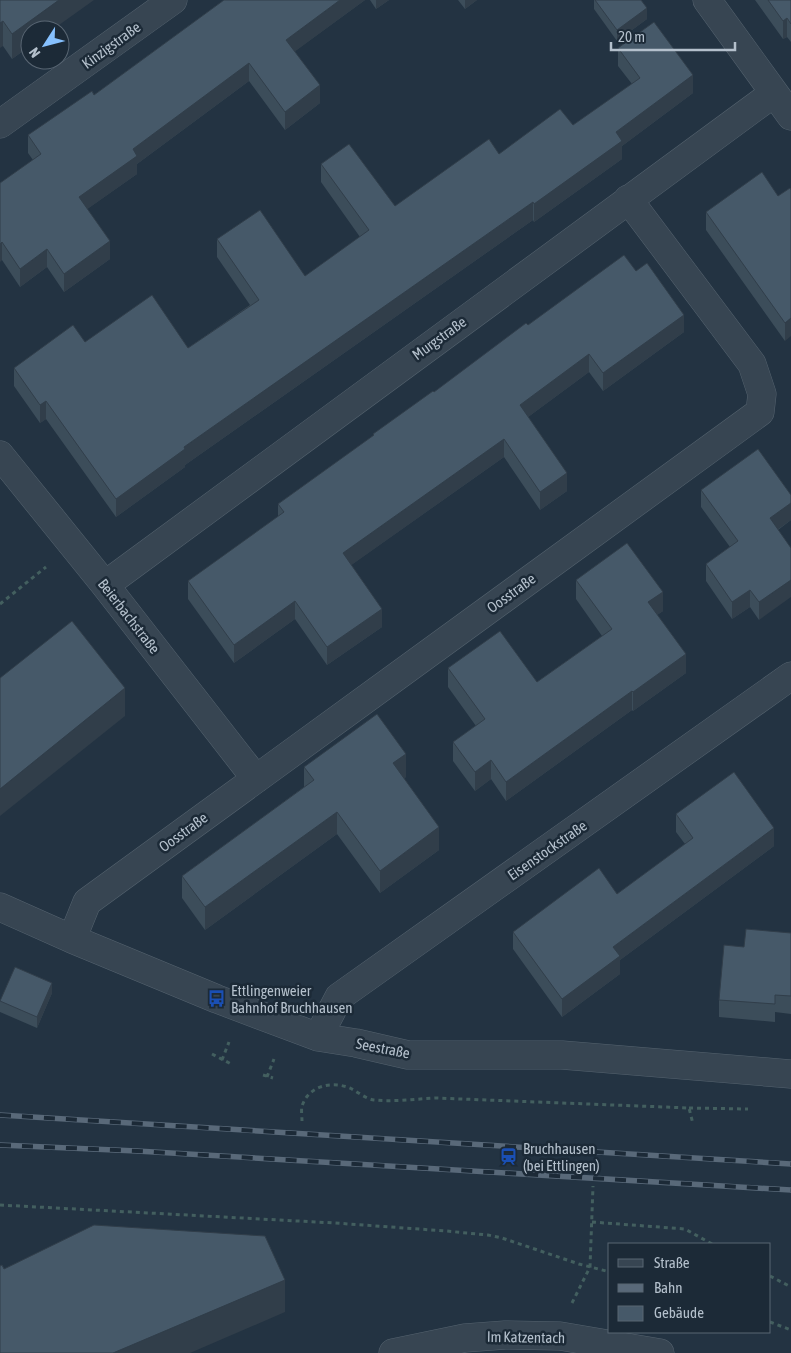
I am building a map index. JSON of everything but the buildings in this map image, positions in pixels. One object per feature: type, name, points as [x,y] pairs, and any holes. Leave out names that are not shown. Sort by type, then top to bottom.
[{"type":"street","name":"Kinzigstraße","points":[[0,124],[173,0]]},
{"type":"street","points":[[706,0],[791,116]]},
{"type":"street","name":"Murgstraße","points":[[105,585],[774,93]]},
{"type":"street","name":"Oosstraße","points":[[72,939],[87,902],[760,412],[762,394],[752,364],[628,199]]},
{"type":"street","name":"Beierbachstraße","points":[[0,456],[105,585],[256,779]]},
{"type":"street","name":"Eisenstockstraße","points":[[318,1037],[339,997],[791,676]]},
{"type":"street","name":"Seestraße","points":[[0,907],[217,999],[318,1037],[356,1043],[408,1055],[562,1055],[791,1074]]},
{"type":"street","name":"Im Katzentach","points":[[393,1353],[465,1338],[504,1335],[560,1336],[660,1353]]},
{"type":"path","points":[[0,604],[72,546]]},
{"type":"path","points":[[212,1054],[233,1065]]},
{"type":"path","points":[[263,1075],[273,1078]]},
{"type":"path","points":[[302,1121],[302,1106],[312,1091],[323,1085],[348,1087],[371,1099],[388,1102],[405,1099],[436,1098],[754,1109]]},
{"type":"path","points":[[690,1108],[693,1124]]},
{"type":"path","points":[[590,1267],[593,1186]]},
{"type":"path","points":[[0,1205],[446,1231],[502,1238],[608,1272]]},
{"type":"path","points":[[592,1222],[685,1229],[710,1243]]},
{"type":"path","points":[[771,1277],[791,1287]]},
{"type":"path","points":[[771,1322],[791,1330]]},
{"type":"railway","points":[[0,1115],[791,1164]]},
{"type":"railway","points":[[0,1145],[137,1151],[791,1190]]},
{"type":"place","name":"Ettlingenweier Bahnhof Bruchhausen","points":[[217,999]]},
{"type":"place","name":"Bruchhausen (bei Ettlingen)","points":[[509,1157]]}]
